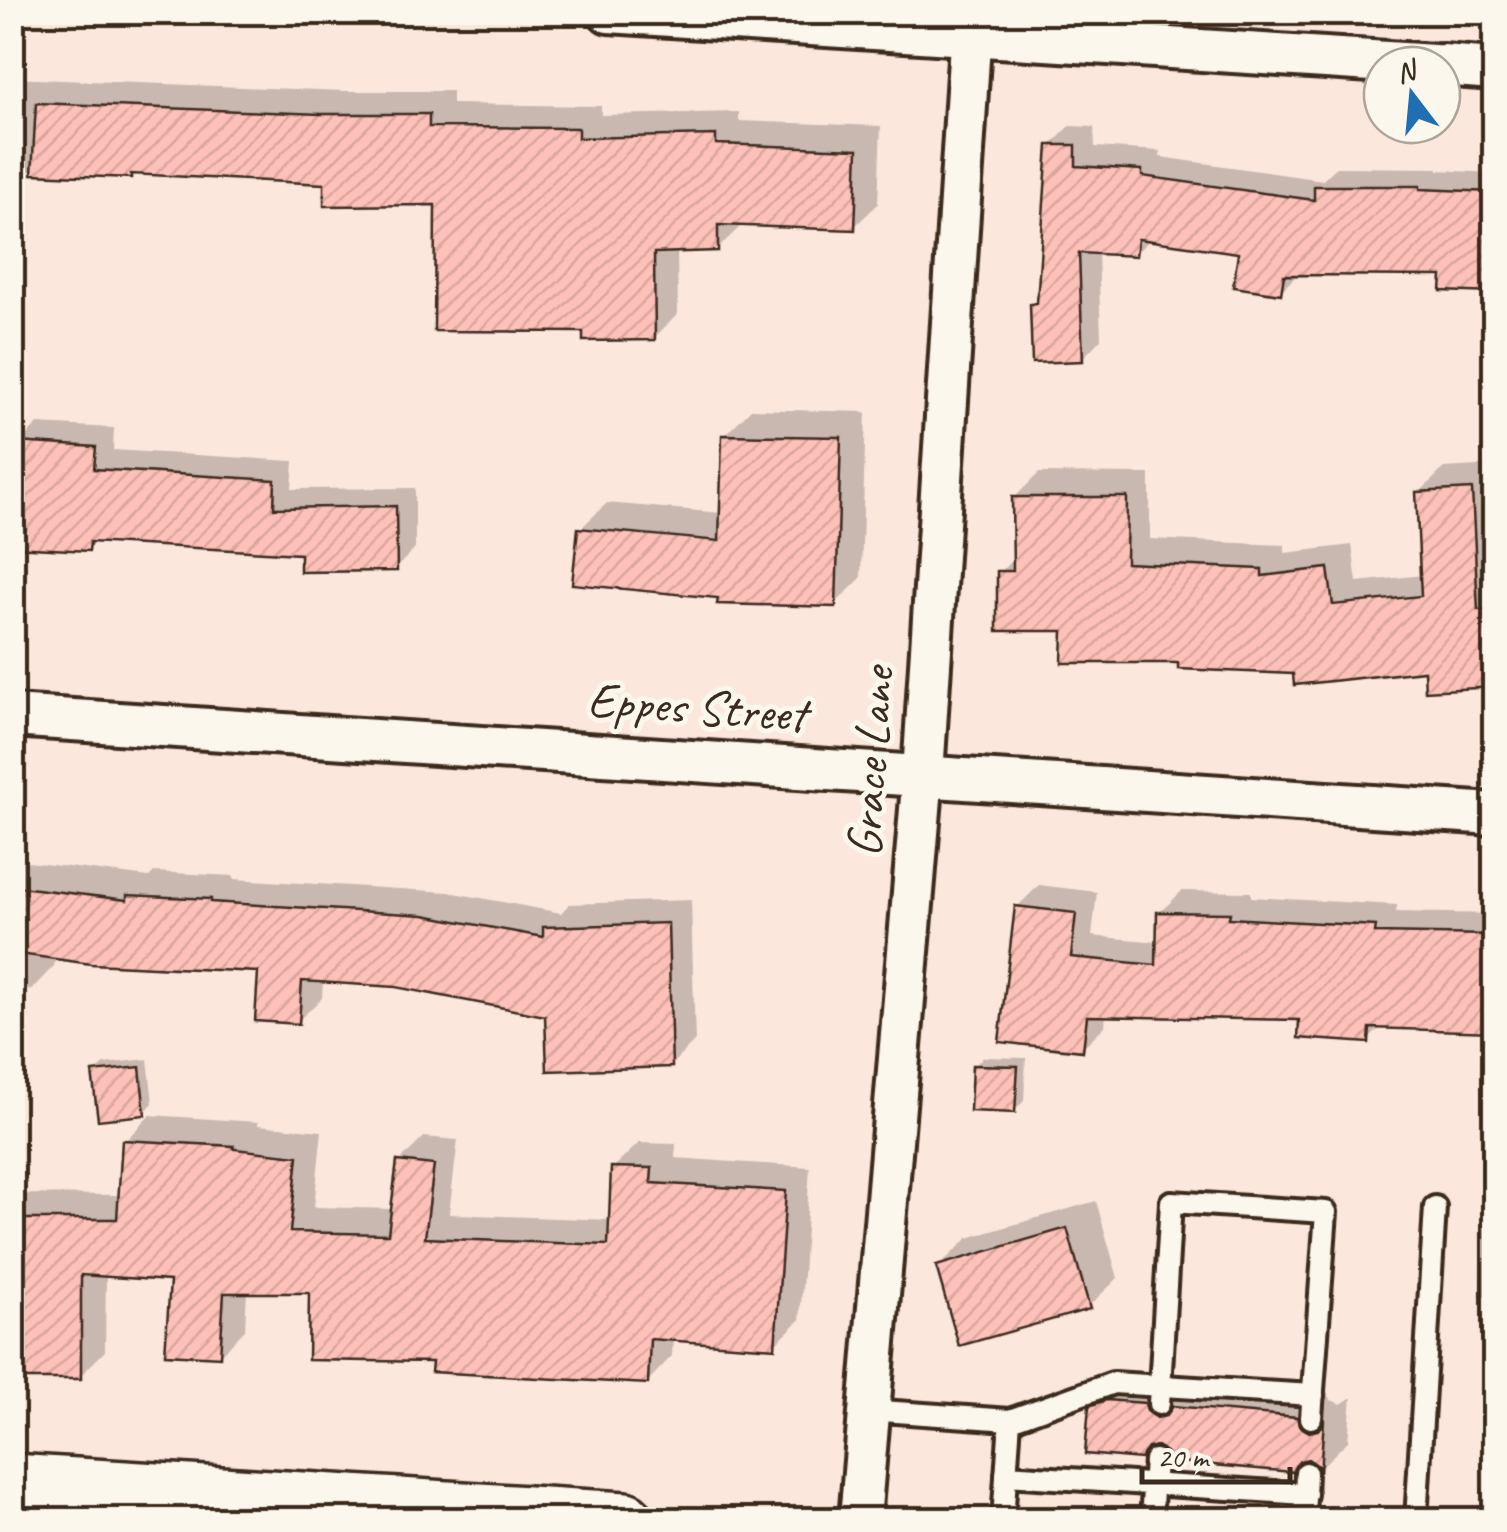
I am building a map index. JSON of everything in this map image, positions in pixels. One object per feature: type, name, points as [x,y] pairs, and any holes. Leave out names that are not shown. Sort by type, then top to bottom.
[{"type":"main road","points":[[12,1482],[625,1520]]},
{"type":"street","points":[[609,12],[972,25],[1362,59]]},
{"type":"street","name":"Grace Lane","points":[[860,1520],[923,774],[972,25]]},
{"type":"street","points":[[1462,67],[1494,69]]},
{"type":"street","name":"Eppes Street","points":[[12,716],[1494,814]]},
{"type":"lane","points":[[1159,1395],[1170,1202],[1326,1212],[1311,1418]]},
{"type":"lane","points":[[1416,1520],[1435,1207]]},
{"type":"lane","points":[[867,1410],[1010,1420],[1113,1383],[1159,1395],[1313,1395]]},
{"type":"lane","points":[[1004,1520],[1010,1420]]},
{"type":"lane","points":[[1151,1520],[1155,1460]]},
{"type":"lane","points":[[1006,1474],[1154,1483],[1306,1483],[1304,1520]]},
{"type":"building","points":[[36,103],[321,114],[429,114],[429,127],[578,128],[578,138],[716,135],[716,144],[858,149],[855,230],[718,225],[718,251],[654,253],[655,340],[583,341],[583,332],[434,331],[435,205],[324,206],[324,184],[131,174],[131,178],[32,174]]},
{"type":"building","points":[[1048,145],[1076,145],[1076,166],[1142,170],[1142,176],[1314,200],[1314,186],[1420,186],[1494,192],[1494,293],[1441,291],[1442,276],[1284,275],[1281,294],[1233,287],[1238,253],[1138,239],[1136,256],[1079,253],[1083,361],[1032,363],[1030,304],[1037,303]]},
{"type":"building","points":[[722,435],[841,437],[836,607],[717,604],[718,598],[572,584],[578,528],[719,541]]},
{"type":"building","points":[[16,442],[96,447],[94,469],[275,480],[274,508],[396,506],[397,571],[300,572],[300,554],[90,542],[89,551],[12,547]]},
{"type":"building","points":[[1472,489],[1478,610],[1494,609],[1494,687],[1425,691],[1424,671],[1294,685],[1293,674],[1178,669],[1178,663],[1062,663],[1063,631],[997,631],[997,571],[1013,571],[1012,497],[1127,497],[1126,563],[1262,569],[1262,576],[1328,568],[1333,605],[1421,596],[1416,492]]},
{"type":"building","points":[[12,886],[127,900],[127,895],[211,899],[424,915],[543,937],[543,927],[668,923],[672,1067],[547,1071],[545,1016],[396,987],[302,981],[299,1024],[255,1021],[258,972],[91,964],[12,953]]},
{"type":"building","points":[[1015,906],[1076,913],[1071,957],[1156,965],[1157,912],[1230,913],[1229,918],[1376,926],[1375,933],[1494,935],[1494,1032],[1370,1028],[1369,1043],[1298,1038],[1299,1020],[1087,1016],[1083,1051],[999,1042]]},
{"type":"building","points":[[972,1065],[1018,1066],[1015,1113],[970,1111]]},
{"type":"building","points":[[140,1067],[145,1115],[98,1120],[92,1072]]},
{"type":"building","points":[[122,1140],[234,1146],[298,1156],[290,1232],[388,1234],[397,1161],[434,1165],[425,1238],[608,1245],[611,1167],[652,1168],[651,1183],[786,1191],[775,1348],[650,1339],[648,1384],[431,1372],[432,1362],[308,1360],[309,1293],[224,1293],[220,1357],[165,1354],[170,1281],[81,1275],[81,1379],[12,1379],[12,1219],[117,1219]]},
{"type":"building","points":[[1067,1228],[1090,1309],[959,1346],[936,1266]]},
{"type":"building","points":[[1106,1400],[1145,1403],[1147,1411],[1157,1418],[1166,1416],[1173,1406],[1297,1417],[1299,1425],[1309,1432],[1318,1430],[1324,1420],[1320,1473],[1318,1466],[1308,1459],[1299,1461],[1292,1472],[1169,1461],[1167,1453],[1157,1446],[1148,1448],[1141,1459],[1085,1454],[1089,1406]]}]
